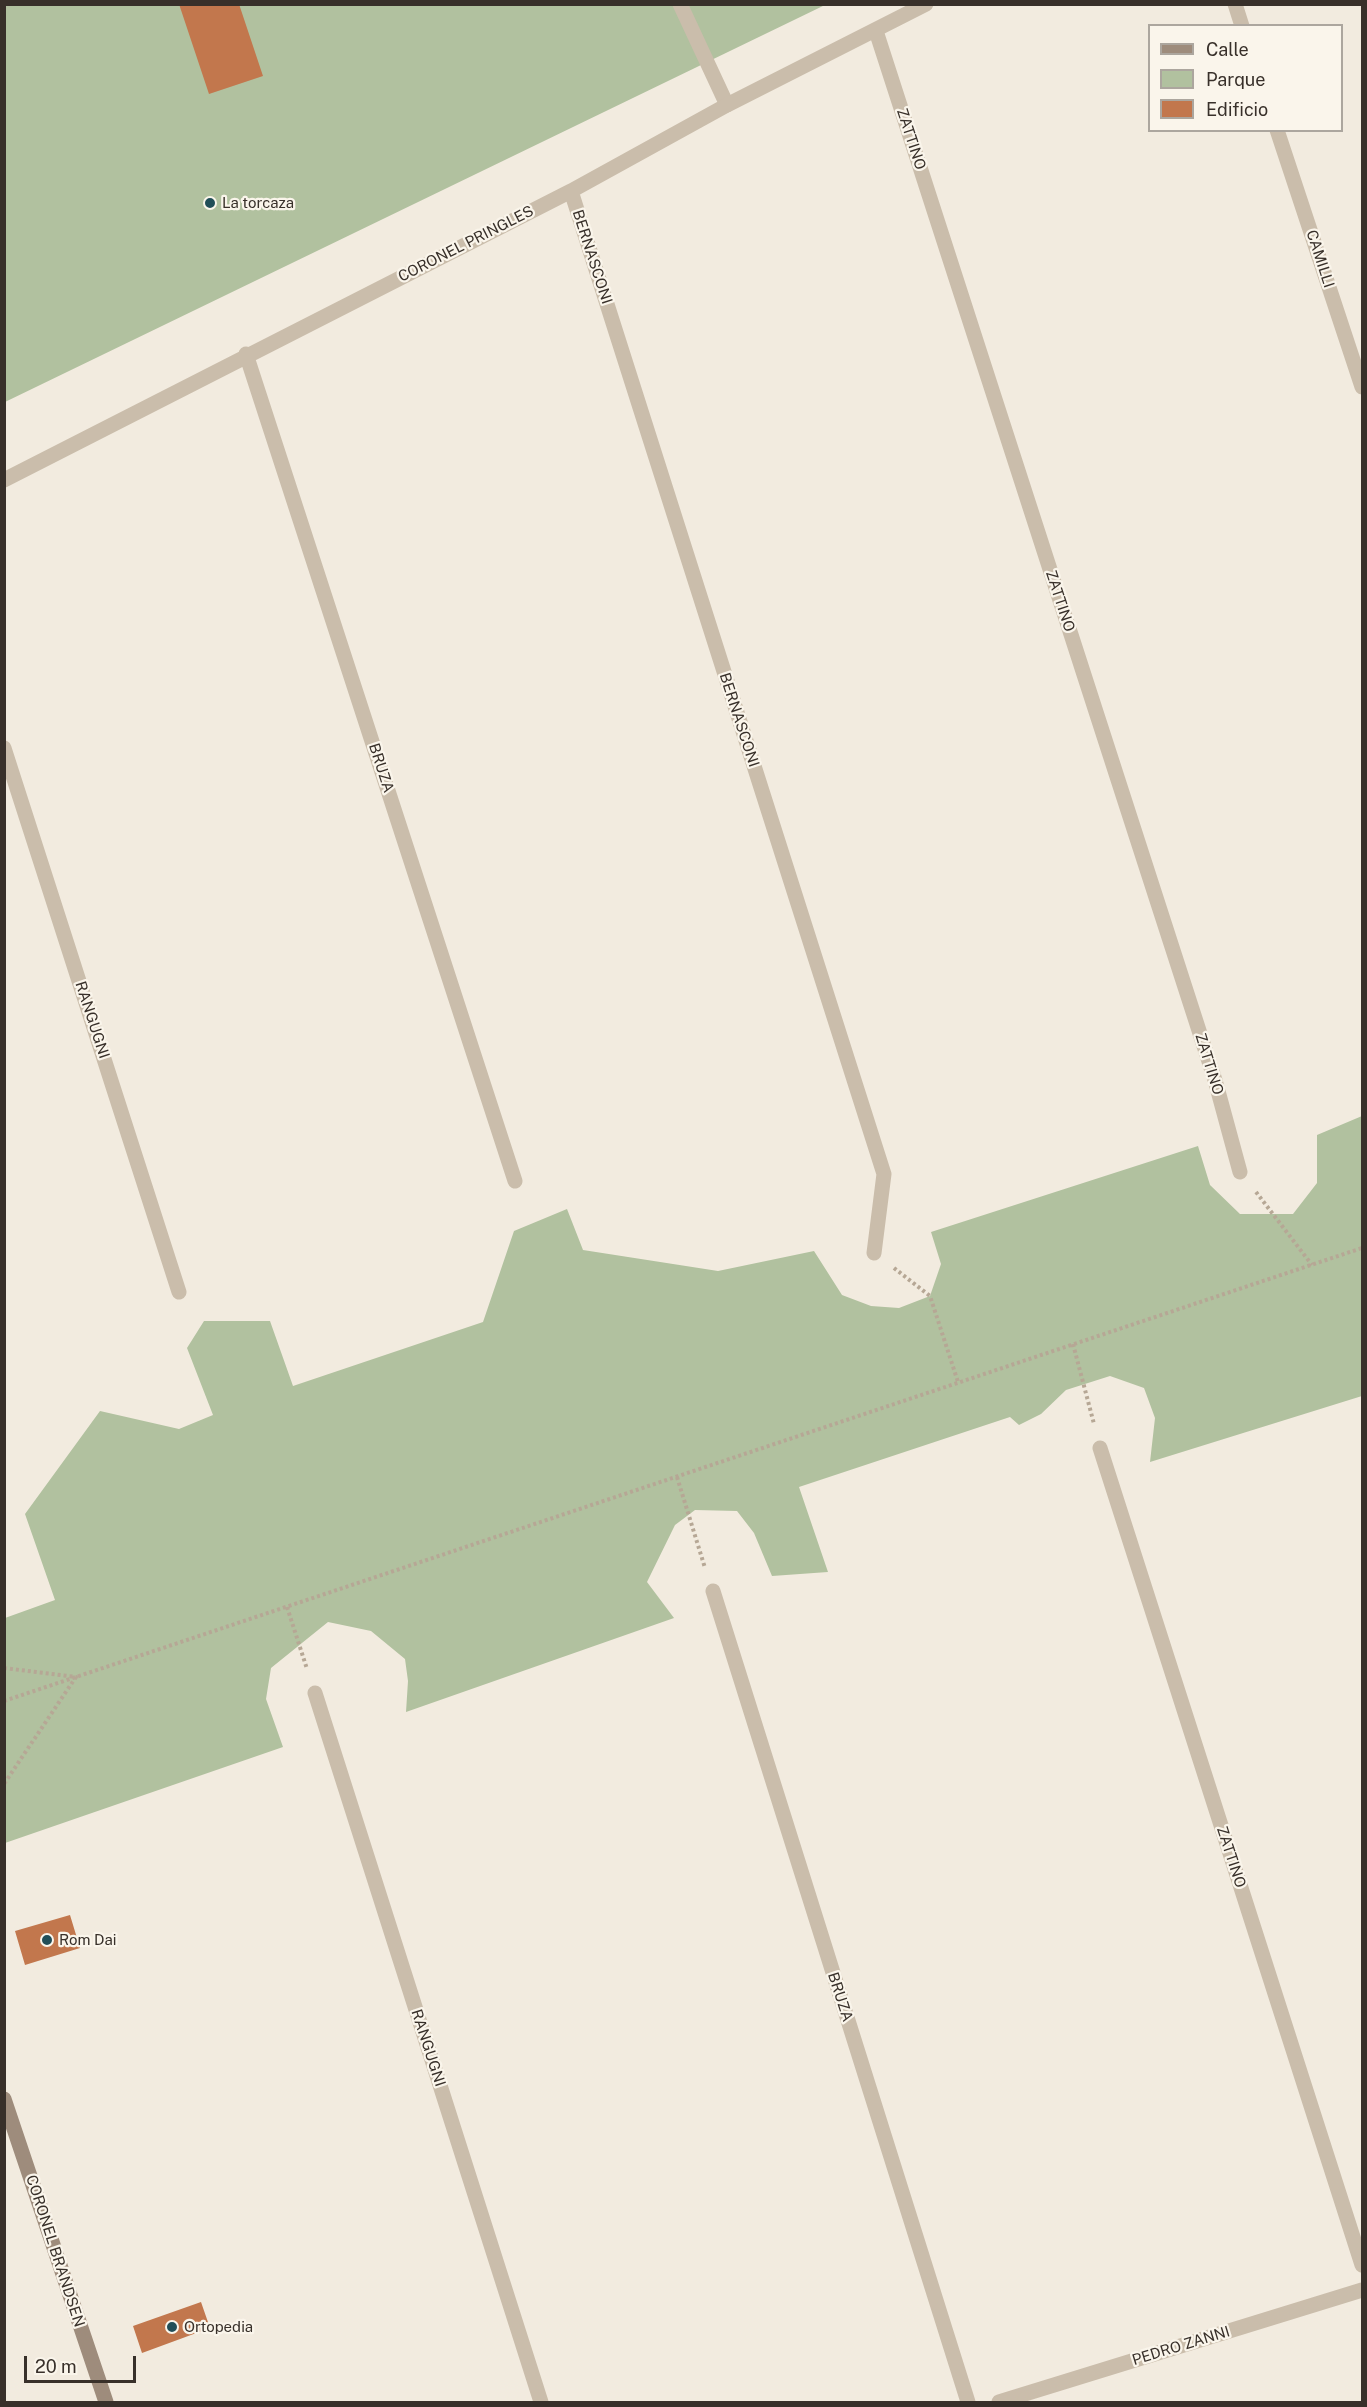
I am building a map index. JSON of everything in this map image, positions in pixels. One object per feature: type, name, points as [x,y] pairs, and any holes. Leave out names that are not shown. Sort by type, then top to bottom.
[{"type":"street","name":"CORONEL PRINGLES","points":[[4,480],[246,354],[571,191],[727,105],[926,4]]},
{"type":"street","points":[[1235,4],[1241,24]]},
{"type":"street","points":[[680,5],[727,105]]},
{"type":"street","name":"ZATTINO","points":[[876,31],[1215,1080],[1240,1172]]},
{"type":"street","name":"CAMILLI","points":[[1278,132],[1362,387]]},
{"type":"street","name":"BERNASCONI","points":[[571,191],[884,1174],[874,1252]]},
{"type":"street","name":"BRUZA","points":[[246,354],[515,1181]]},
{"type":"street","name":"RANGUGNI","points":[[4,748],[179,1292]]},
{"type":"street","name":"ZATTINO","points":[[1100,1448],[1362,2265]]},
{"type":"street","name":"BRUZA","points":[[712,1591],[968,2403]]},
{"type":"street","name":"RANGUGNI","points":[[315,1693],[541,2403]]},
{"type":"street","name":"CORONEL BRANDSEN","points":[[4,2099],[106,2403]]},
{"type":"street","name":"PEDRO ZANNI","points":[[999,2403],[1362,2290]]},
{"type":"path","points":[[1240,1172],[1312,1265]]},
{"type":"path","points":[[4,1701],[1362,1248]]},
{"type":"path","points":[[874,1252],[930,1296],[958,1383]]},
{"type":"path","points":[[1073,1344],[1100,1448]]},
{"type":"path","points":[[676,1477],[712,1591]]},
{"type":"path","points":[[287,1607],[315,1693]]},
{"type":"path","points":[[4,1668],[76,1677]]},
{"type":"path","points":[[4,1784],[76,1677]]},
{"type":"green space","name":"La torcaza","points":[[5,5],[825,5],[5,402]]},
{"type":"green space","points":[[1362,1116],[1362,1396],[1150,1462],[1155,1418],[1144,1388],[1110,1376],[1066,1390],[1041,1414],[1019,1425],[1010,1417],[799,1487],[828,1572],[772,1576],[754,1533],[737,1511],[695,1510],[675,1525],[647,1582],[674,1618],[406,1712],[408,1681],[405,1659],[371,1631],[328,1622],[271,1668],[266,1699],[283,1747],[5,1843],[5,1618],[55,1600],[25,1514],[100,1411],[179,1429],[213,1415],[187,1348],[204,1321],[270,1321],[293,1386],[483,1322],[514,1231],[567,1209],[583,1250],[718,1271],[814,1251],[842,1295],[871,1306],[899,1308],[930,1296],[941,1264],[931,1232],[1198,1146],[1210,1185],[1240,1214],[1293,1214],[1317,1183],[1317,1135]]},
{"type":"building","points":[[179,4],[239,4],[263,76],[209,94]]},
{"type":"building","name":"Rom Dai","points":[[70,1915],[80,1948],[25,1965],[15,1931]]},
{"type":"building","name":"Ortopedia","points":[[201,2302],[210,2328],[142,2353],[133,2326]]},
{"type":"place","name":"La torcaza","points":[[210,203]]},
{"type":"place","name":"Rom Dai","points":[[47,1940]]},
{"type":"place","name":"Ortopedia","points":[[172,2327]]}]
